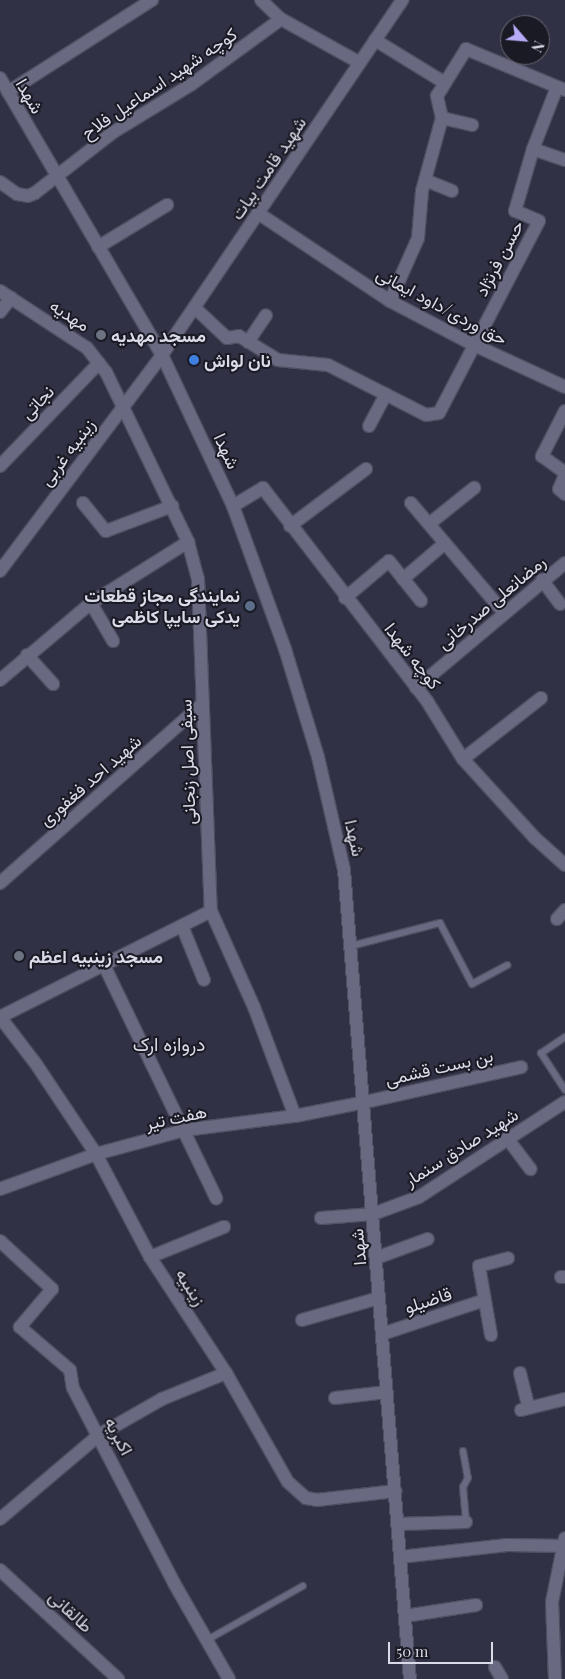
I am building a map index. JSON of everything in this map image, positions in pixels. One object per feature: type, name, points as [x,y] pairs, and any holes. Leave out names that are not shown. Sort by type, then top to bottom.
[{"type":"street","points":[[8,92],[152,0]]},
{"type":"street","points":[[261,0],[281,19],[360,63]]},
{"type":"street","name":"شهید قامت بیات","points":[[162,355],[402,0]]},
{"type":"street","name":"کوچه شهید اسماعیل فلاح","points":[[0,182],[18,194],[28,196],[112,133],[192,84],[281,19]]},
{"type":"street","points":[[375,40],[445,84]]},
{"type":"street","points":[[390,301],[418,238],[425,180],[442,118],[437,96],[466,49],[561,88]]},
{"type":"street","name":"شهدا","points":[[0,78],[162,355],[233,506],[285,649],[318,757],[344,870],[365,1102],[410,1679]]},
{"type":"street","name":"حسن فرنژاد","points":[[472,344],[539,221],[515,211],[532,149],[561,88]]},
{"type":"street","points":[[442,118],[472,125]]},
{"type":"street","points":[[532,149],[565,160]]},
{"type":"street","points":[[425,180],[452,191]]},
{"type":"street","points":[[98,247],[167,204]]},
{"type":"street","name":"حق وردی/داود ایمانی","points":[[258,213],[390,301],[472,344],[565,386]]},
{"type":"street","points":[[0,312],[5,295]]},
{"type":"street","name":"مهدیه","points":[[5,295],[87,348],[99,363],[123,406]]},
{"type":"street","points":[[195,308],[227,338],[239,336],[278,360],[302,360],[328,365],[426,415],[440,413],[472,344]]},
{"type":"street","points":[[248,342],[266,315]]},
{"type":"street","name":"زینبیه غربی","points":[[0,571],[162,355]]},
{"type":"street","name":"نجاتی","points":[[0,466],[99,363]]},
{"type":"street","points":[[369,426],[386,394]]},
{"type":"street","name":"سیفی اصل زنجانی","points":[[123,406],[188,542],[198,579],[211,911],[254,1008],[295,1116]]},
{"type":"street","points":[[565,411],[542,456],[565,474],[559,489],[565,494]]},
{"type":"street","points":[[290,526],[366,469]]},
{"type":"street","name":"کوچه شهدا","points":[[233,506],[263,488],[345,598],[416,688],[463,759],[535,838],[565,865]]},
{"type":"street","points":[[429,524],[474,488]]},
{"type":"street","points":[[82,503],[106,531],[172,506]]},
{"type":"street","points":[[411,503],[503,612]]},
{"type":"street","points":[[0,680],[91,604],[188,542]]},
{"type":"street","points":[[403,579],[445,543]]},
{"type":"street","points":[[345,598],[389,561],[421,601]]},
{"type":"street","name":"رمضانعلی صدرخانی","points":[[416,688],[503,612],[565,563]]},
{"type":"street","points":[[542,580],[560,604]]},
{"type":"street","points":[[91,604],[113,641]]},
{"type":"street","points":[[28,655],[53,684]]},
{"type":"street","points":[[463,759],[541,698]]},
{"type":"street","name":"شهید احد فغفوری","points":[[0,883],[202,704]]},
{"type":"street","name":"زینبیه","points":[[211,911],[0,1017],[36,1064],[96,1154],[150,1257],[226,1373],[288,1482],[306,1498],[317,1500],[395,1491]]},
{"type":"street","points":[[182,926],[204,980]]},
{"type":"street","points":[[104,965],[185,1130],[216,1198]]},
{"type":"street","name":"بن بست قشمی","points":[[365,1102],[520,1067]]},
{"type":"street","name":"هفت تیر","points":[[0,1189],[96,1154],[185,1130],[295,1116],[365,1102]]},
{"type":"street","name":"شهید صادق سنمار","points":[[321,1218],[373,1214],[419,1197],[565,1102]]},
{"type":"street","points":[[507,1138],[530,1169]]},
{"type":"street","points":[[150,1257],[224,1227]]},
{"type":"street","points":[[376,1258],[428,1239]]},
{"type":"street","name":"اکبریه","points":[[0,1241],[52,1289],[20,1328],[70,1370],[73,1388],[229,1679]]},
{"type":"street","points":[[492,1335],[478,1266],[508,1258]]},
{"type":"street","points":[[302,1320],[380,1298]]},
{"type":"street","name":"قاضیلو","points":[[382,1334],[485,1300]]},
{"type":"street","points":[[0,1519],[99,1435],[162,1399],[226,1373]]},
{"type":"street","points":[[520,1373],[525,1409],[565,1399]]},
{"type":"street","points":[[335,1398],[387,1392]]},
{"type":"street","points":[[398,1524],[466,1522]]},
{"type":"street","points":[[400,1557],[507,1544],[564,1543],[552,1602],[555,1679]]},
{"type":"street","name":"طالقانی","points":[[0,1570],[118,1679]]},
{"type":"street","points":[[405,1616],[476,1606]]},
{"type":"street","points":[[495,1667],[502,1679]]},
{"type":"lane","points":[[351,946],[440,923],[472,984],[506,965]]},
{"type":"lane","points":[[565,1037],[541,1053],[565,1090]]},
{"type":"lane","points":[[463,1451],[468,1478],[463,1487],[466,1522]]},
{"type":"lane","points":[[207,1640],[303,1586]]},
{"type":"place","name":"مسجد مهدیه","points":[[101,335]]},
{"type":"place","name":"نان لواش","points":[[194,360]]},
{"type":"place","name":"نمایندگی مجاز قطعات یدکی سایپا کاظمی","points":[[250,606]]},
{"type":"place","name":"مسجد زینبیه اعظم","points":[[19,956]]},
{"type":"district","name":"دروازه ارک","points":[[169,1044]]}]
